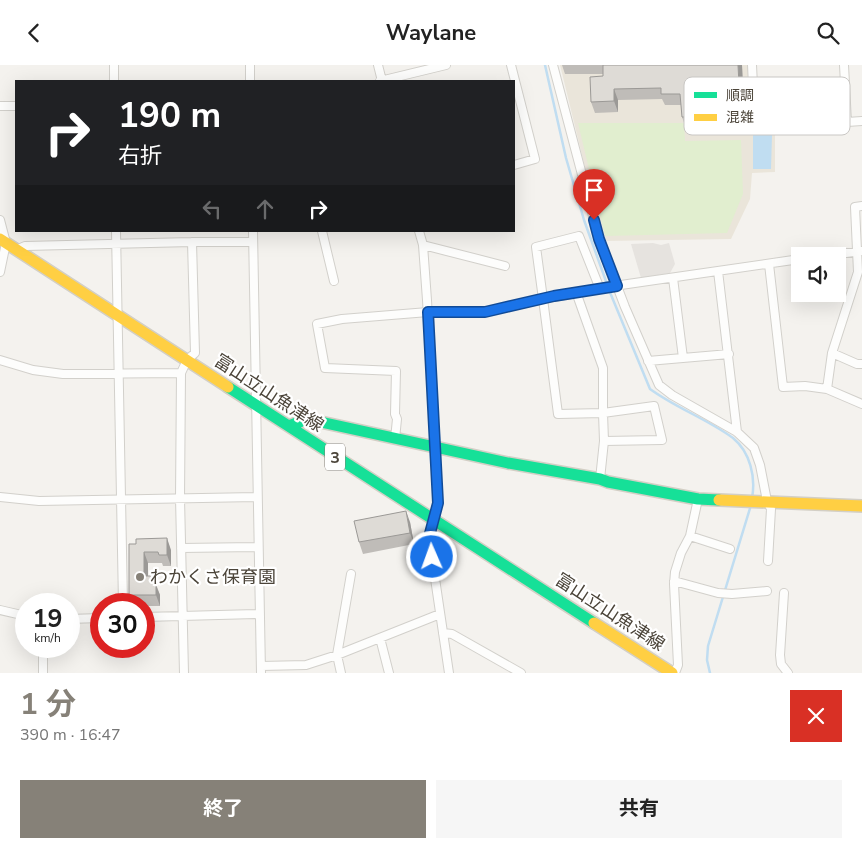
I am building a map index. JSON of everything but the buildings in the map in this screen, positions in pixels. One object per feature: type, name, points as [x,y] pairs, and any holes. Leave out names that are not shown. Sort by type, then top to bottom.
[{"type":"main road","name":"富山立山魚津線","points":[[3,241],[669,672]]},
{"type":"main road","points":[[289,426],[307,419],[508,463],[698,499],[757,500],[862,506]]},
{"type":"street","points":[[114,65],[114,80]]},
{"type":"street","points":[[250,65],[250,80]]},
{"type":"street","points":[[378,65],[381,80]]},
{"type":"street","points":[[385,80],[446,65]]},
{"type":"street","points":[[511,65],[513,80]]},
{"type":"street","points":[[553,65],[599,239],[615,286],[659,385],[672,395],[738,432],[754,449],[760,465],[757,500],[771,509],[768,561]]},
{"type":"street","points":[[515,165],[535,159],[517,102]]},
{"type":"street","points":[[0,106],[15,106]]},
{"type":"street","points":[[827,389],[832,353],[858,272],[859,251],[855,207],[862,206]]},
{"type":"street","points":[[0,220],[3,241],[0,272]]},
{"type":"street","points":[[116,232],[123,593]]},
{"type":"street","points":[[253,232],[261,669],[306,665],[337,655],[440,614]]},
{"type":"street","points":[[322,232],[334,281]]},
{"type":"street","points":[[419,232],[423,245],[428,312],[438,503],[429,537],[449,673]]},
{"type":"street","points":[[601,288],[579,236],[536,247],[558,414],[603,413],[654,406],[662,440],[604,441]]},
{"type":"street","points":[[184,673],[180,498],[181,373],[187,360],[195,353],[192,242]]},
{"type":"street","points":[[16,250],[25,246],[116,243],[252,243]]},
{"type":"street","points":[[423,245],[505,266]]},
{"type":"street","points":[[846,253],[859,251]]},
{"type":"street","points":[[395,439],[397,419],[395,414],[396,371],[325,368],[317,324],[342,319],[428,312],[485,312],[576,292],[791,260]]},
{"type":"street","points":[[769,264],[784,387],[821,387],[862,404]]},
{"type":"street","points":[[718,271],[738,432]]},
{"type":"street","points":[[673,278],[683,358]]},
{"type":"street","points":[[576,292],[603,368],[604,441],[600,479]]},
{"type":"street","points":[[832,353],[857,364],[862,364]]},
{"type":"street","points":[[648,361],[729,354]]},
{"type":"street","points":[[0,359],[33,370],[63,374],[181,373]]},
{"type":"street","points":[[0,497],[39,501],[257,497]]},
{"type":"street","points":[[669,672],[678,665],[674,581],[681,553],[690,536],[698,499]]},
{"type":"street","points":[[690,536],[730,549]]},
{"type":"street","points":[[181,549],[258,547]]},
{"type":"street","points":[[341,673],[337,655],[351,574]]},
{"type":"street","points":[[674,581],[718,593],[767,591]]},
{"type":"street","points":[[784,593],[780,655],[781,664],[788,673]]},
{"type":"street","points":[[0,610],[15,613]]},
{"type":"street","points":[[155,617],[260,614]]},
{"type":"street","points":[[443,633],[452,634],[521,673]]},
{"type":"street","points":[[380,638],[389,673]]},
{"type":"street","points":[[43,658],[43,673]]},
{"type":"shaded area","points":[[560,65],[750,65],[751,77],[684,77],[684,135],[775,135],[775,172],[752,173],[750,199],[731,239],[603,241]]},
{"type":"shaded area","points":[[653,243],[661,245],[669,243],[675,264],[670,273],[641,278],[631,244]]},
{"type":"green space","points":[[578,123],[684,123],[685,141],[741,140],[743,194],[727,233],[605,236]]},
{"type":"water","points":[[753,135],[772,135],[771,169],[753,169]]},
{"type":"waterway","points":[[545,65],[566,158],[584,220],[607,284]]},
{"type":"waterway","points":[[609,290],[650,389],[723,431],[739,444],[748,458],[752,473],[752,498]]},
{"type":"waterway","points":[[710,673],[707,660],[708,646],[751,505]]},
{"type":"traffic: fast","points":[[228,387],[594,623]]},
{"type":"traffic: fast","points":[[289,426],[307,419],[508,463],[698,499],[719,500]]},
{"type":"traffic: slow","points":[[0,239],[228,387]]},
{"type":"traffic: slow","points":[[719,500],[862,506]]},
{"type":"traffic: slow","points":[[594,623],[672,673]]},
{"type":"place","name":"わかくさ保育園","points":[[140,577]]},
{"type":"route","points":[[432,557],[429,537],[438,503],[428,312],[485,312],[554,296],[617,286],[599,239],[594,220]]}]
